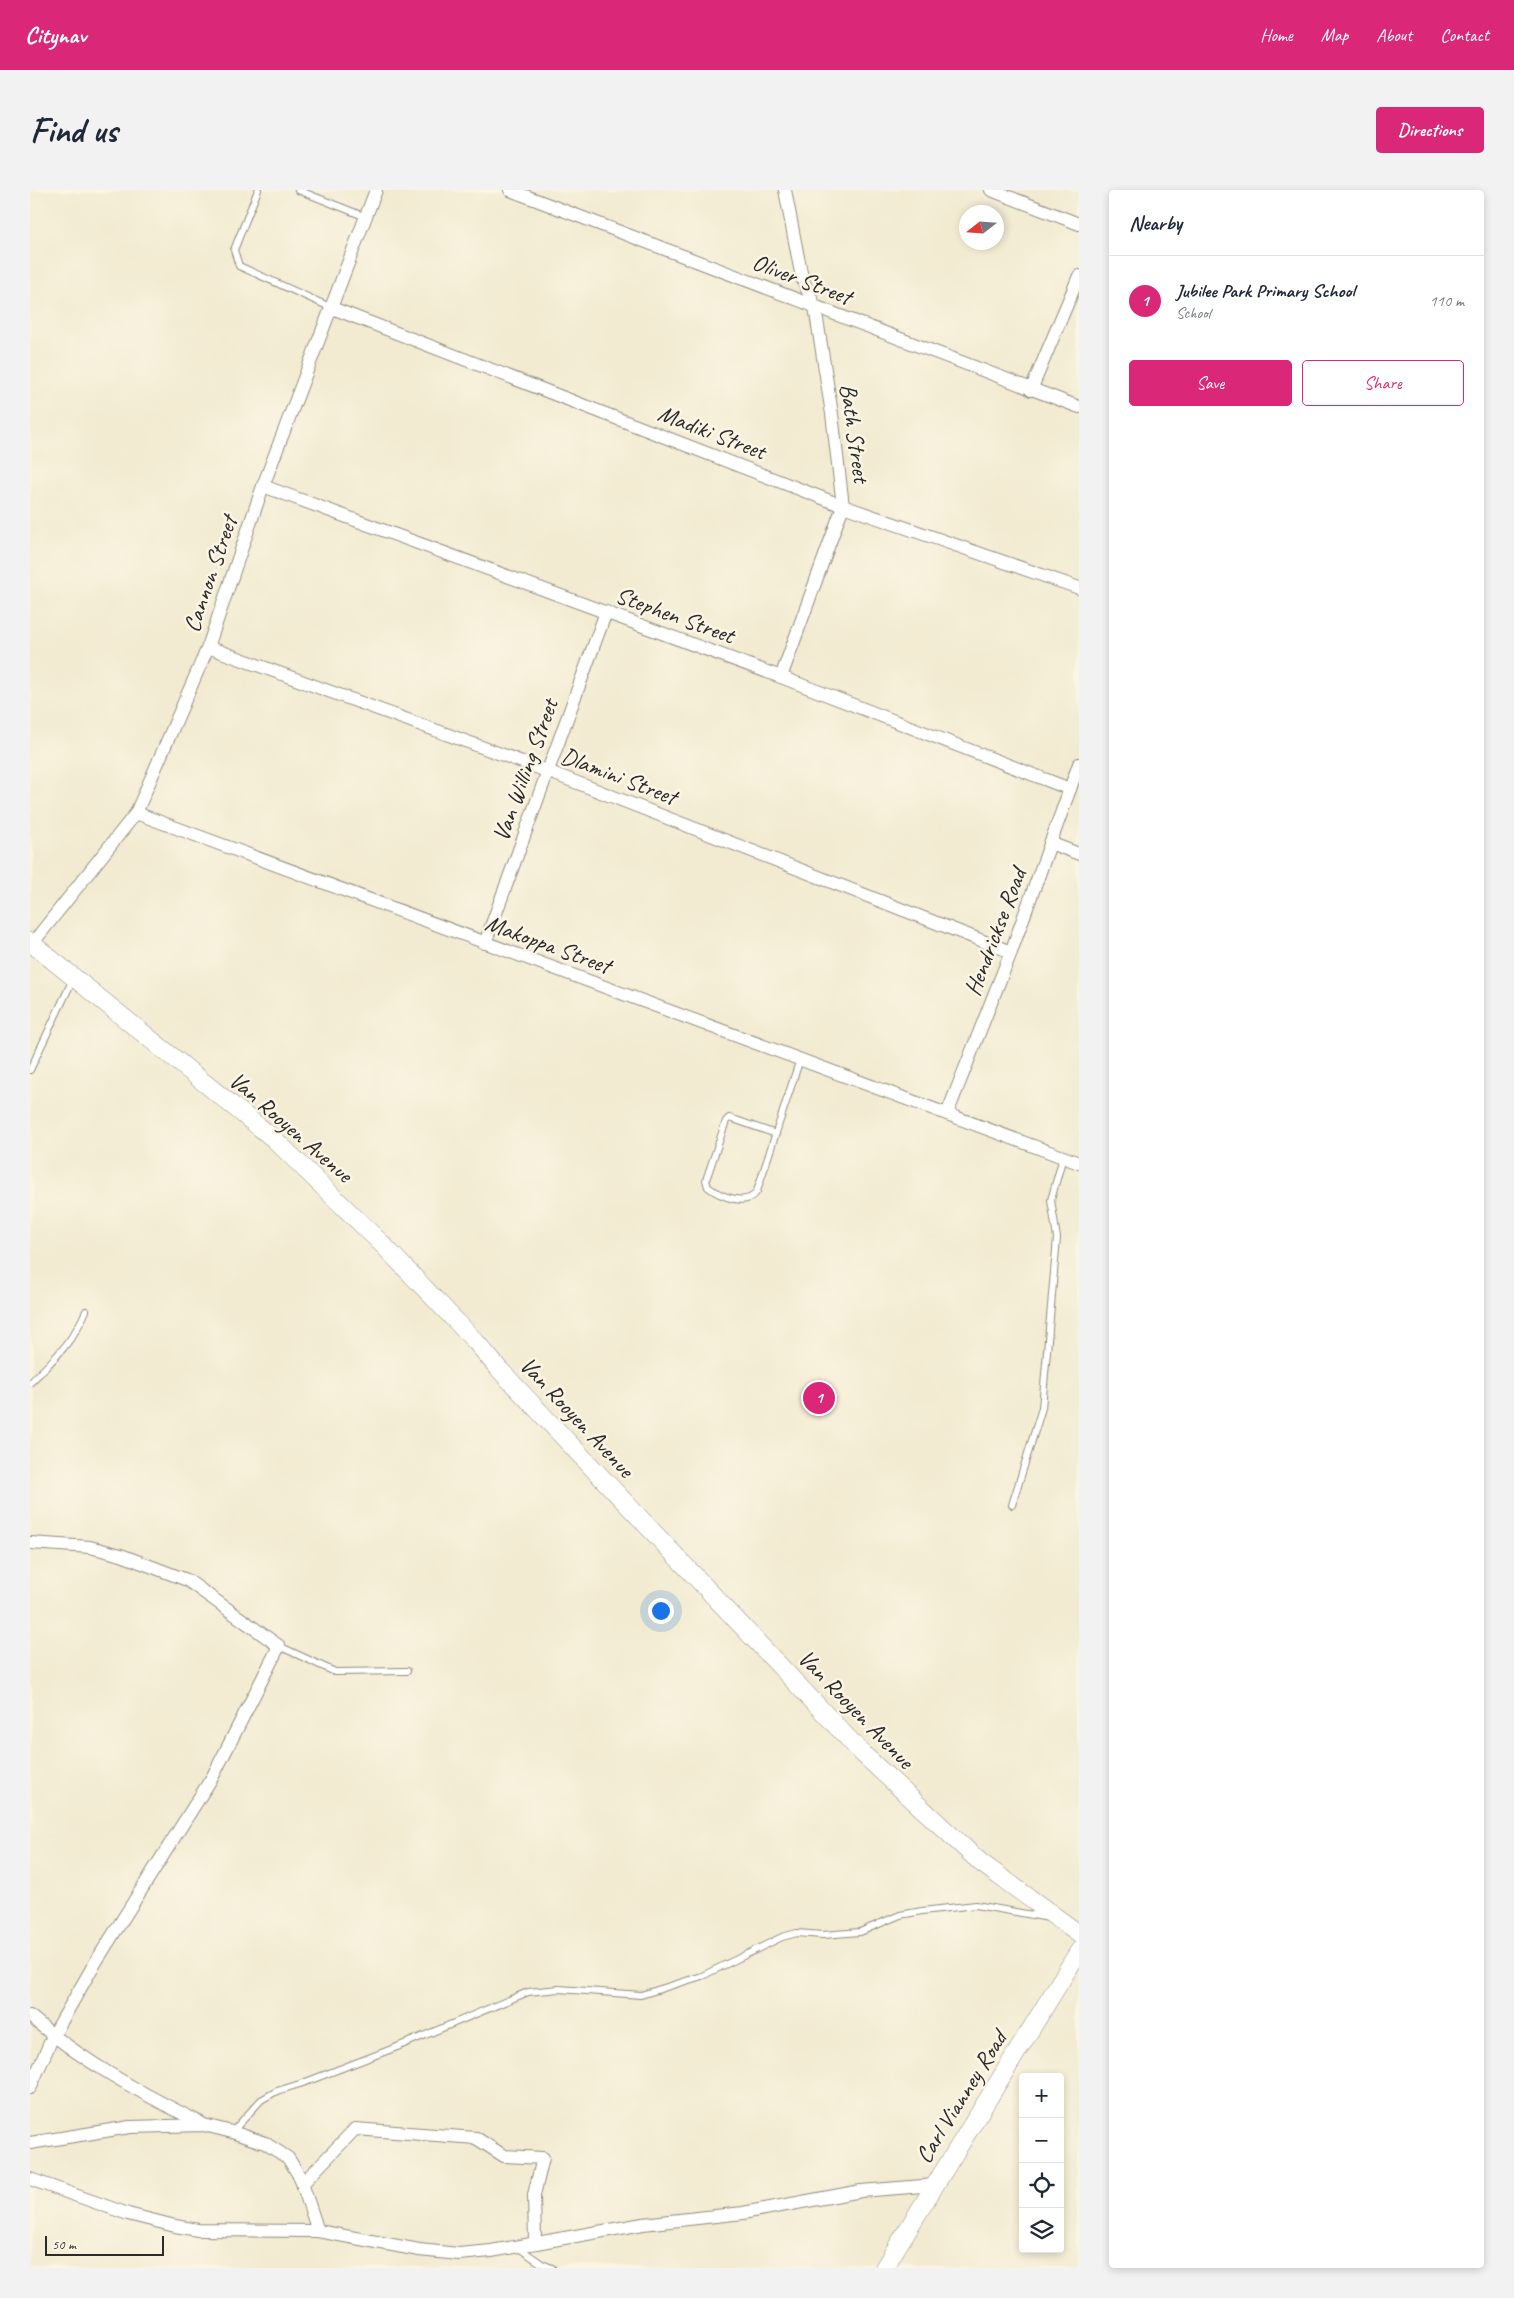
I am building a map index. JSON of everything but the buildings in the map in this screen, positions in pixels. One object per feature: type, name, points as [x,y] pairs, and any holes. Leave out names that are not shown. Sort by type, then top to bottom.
[{"type":"street","name":"Cannon Street","points":[[31,943],[136,812],[208,648],[263,486],[376,190]]},
{"type":"street","name":"Oliver Street","points":[[510,190],[1079,407]]},
{"type":"street","name":"Bath Street","points":[[781,677],[843,506],[832,414],[815,307],[802,278],[785,190]]},
{"type":"street","points":[[991,190],[1079,224]]},
{"type":"street","points":[[1031,390],[1079,276]]},
{"type":"street","name":"Madiki Street","points":[[332,308],[843,506],[1079,588]]},
{"type":"street","name":"Stephen Street","points":[[263,486],[781,677],[1070,789]]},
{"type":"street","name":"Van Willing Street","points":[[485,943],[606,612]]},
{"type":"street","name":"Dlamini Street","points":[[208,648],[547,771],[1011,952]]},
{"type":"street","name":"Hendrickse Road","points":[[947,1114],[1011,952],[1079,764]]},
{"type":"street","name":"Makoppa Street","points":[[136,812],[1079,1163]]},
{"type":"street","points":[[1050,843],[1079,854]]},
{"type":"street","name":"Van Rooyen Avenue","points":[[31,943],[274,1139],[319,1180],[470,1335],[498,1369],[863,1754],[980,1862],[1079,1934]]},
{"type":"street","points":[[30,1543],[90,1547],[121,1555],[187,1580],[279,1646],[213,1776],[92,1968],[53,2036],[30,2088]]},
{"type":"street","name":"Carl Vianney Road","points":[[884,2268],[1079,1951]]},
{"type":"street","points":[[30,2016],[72,2050],[132,2087],[204,2125],[265,2143],[288,2158],[303,2183],[318,2231]]},
{"type":"street","points":[[30,2144],[130,2126],[204,2125]]},
{"type":"street","points":[[303,2183],[355,2129],[476,2138],[504,2156],[543,2158],[534,2195],[536,2242]]},
{"type":"street","points":[[30,2179],[128,2214],[175,2226],[198,2230],[318,2231],[419,2250],[459,2254],[643,2224],[752,2212],[861,2192],[935,2185]]},
{"type":"lane","points":[[258,190],[234,250],[239,266],[332,308]]},
{"type":"lane","points":[[298,190],[366,217]]},
{"type":"lane","points":[[30,1070],[74,978]]},
{"type":"lane","points":[[776,1134],[729,1118],[726,1121],[706,1180],[708,1187],[740,1200],[749,1199],[754,1196],[776,1134],[800,1059]]},
{"type":"lane","points":[[1012,1505],[1042,1408],[1057,1238],[1051,1200],[1063,1157]]},
{"type":"lane","points":[[30,1383],[67,1346],[78,1329],[86,1311]]},
{"type":"lane","points":[[279,1646],[335,1672],[407,1671]]},
{"type":"lane","points":[[232,2132],[260,2100],[277,2091],[304,2084],[528,1992],[559,1989],[641,1995],[702,1976],[782,1937],[797,1933],[823,1935],[860,1932],[900,1915],[922,1911],[976,1905],[1059,1920]]},
{"type":"lane","points":[[517,2246],[542,2264],[552,2268]]},
{"type":"place","name":"Jubilee Park Primary School","points":[[819,1398]]}]
